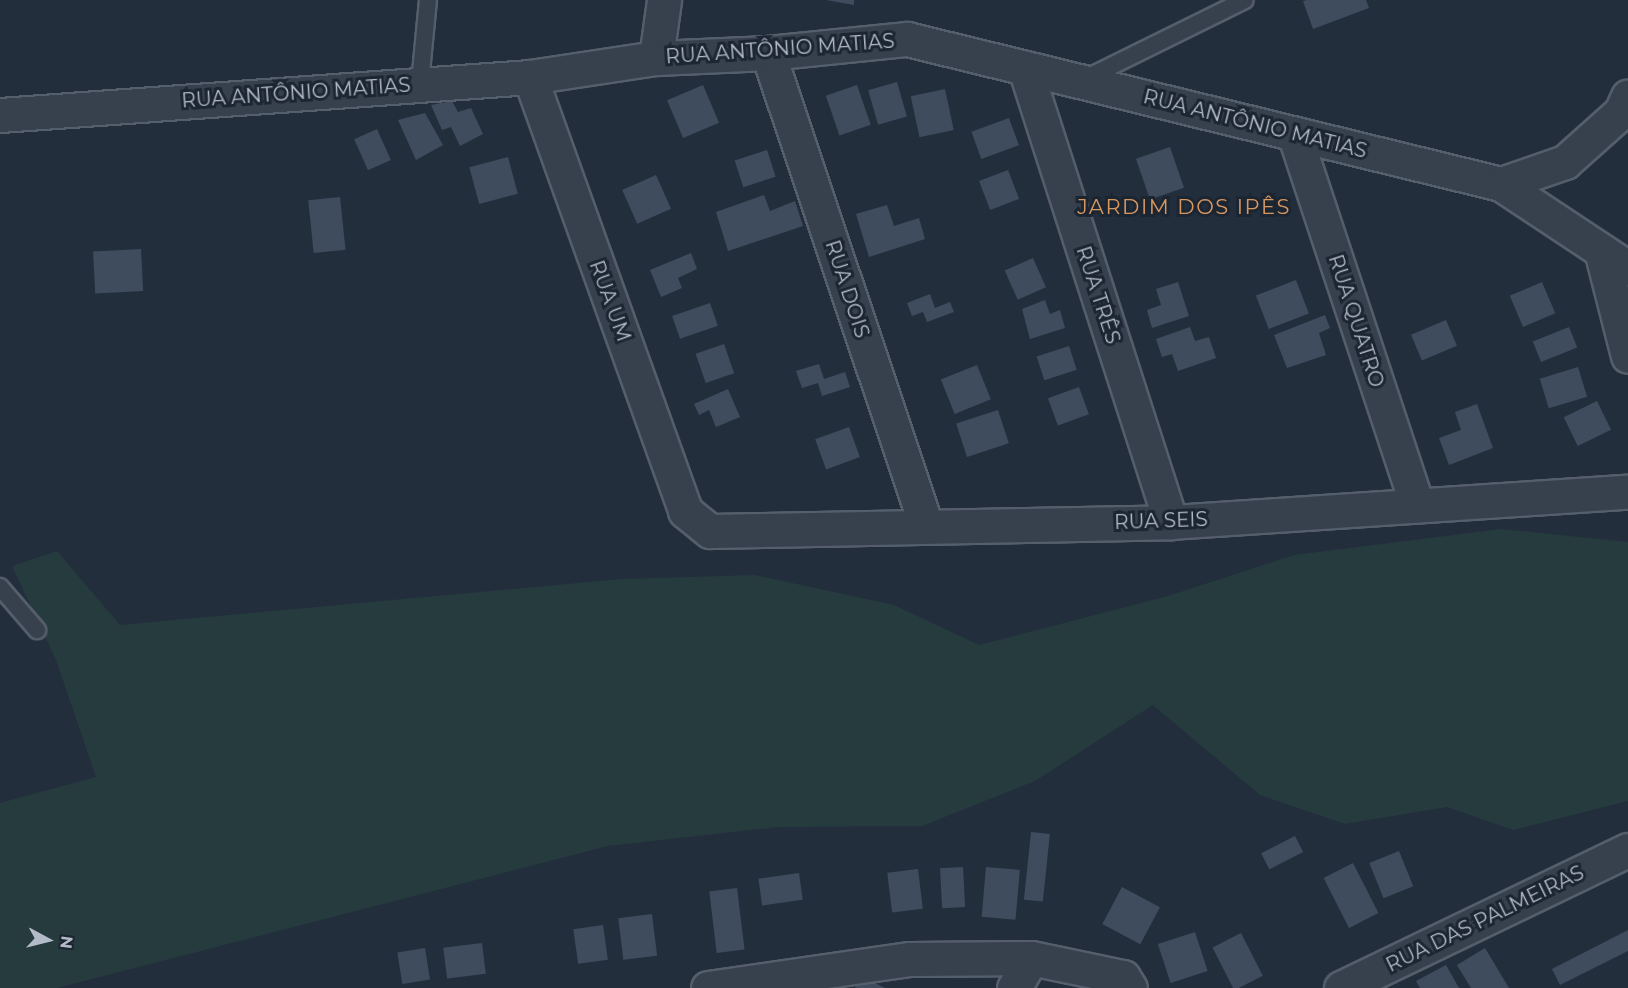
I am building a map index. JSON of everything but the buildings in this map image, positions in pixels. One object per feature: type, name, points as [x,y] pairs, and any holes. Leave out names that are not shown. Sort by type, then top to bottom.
[{"type":"street","points":[[656,58],[663,0]]},
{"type":"street","name":"RUA ANTÔNIO MATIAS","points":[[0,115],[531,77],[656,58],[768,53],[908,39],[1295,136],[1501,184],[1615,261]]},
{"type":"street","name":"RUA DOIS","points":[[768,53],[926,525]]},
{"type":"street","name":"RUA TRÊS","points":[[1025,68],[1171,522]]},
{"type":"street","name":"RUA UM","points":[[531,77],[685,511],[697,521]]},
{"type":"street","points":[[1501,184],[1565,162],[1622,112],[1628,96]]},
{"type":"street","name":"RUA QUATRO","points":[[1295,136],[1417,506]]},
{"type":"street","points":[[1615,261],[1628,356]]},
{"type":"street","name":"RUA SEIS","points":[[697,521],[710,531],[1171,522],[1628,492]]},
{"type":"street","name":"RUA DAS PALMEIRAS","points":[[1341,988],[1628,850]]},
{"type":"street","points":[[717,987],[910,959],[1031,958],[1123,977],[1130,988]]},
{"type":"street","points":[[1014,988],[1031,958]]},
{"type":"lane","points":[[420,84],[428,0]]},
{"type":"lane","points":[[1081,81],[1245,0]]},
{"type":"lane","points":[[0,587],[37,630]]},
{"type":"green space","points":[[1501,529],[1628,542],[1628,801],[1513,830],[1447,807],[1345,824],[1260,795],[1153,705],[1035,781],[922,826],[778,827],[608,846],[57,988],[0,988],[0,803],[96,777],[56,660],[12,566],[57,551],[120,625],[622,579],[755,575],[894,605],[979,645],[1168,596],[1294,555]]},
{"type":"district","name":"JARDIM DOS IPÊS","points":[[1184,207]]}]
